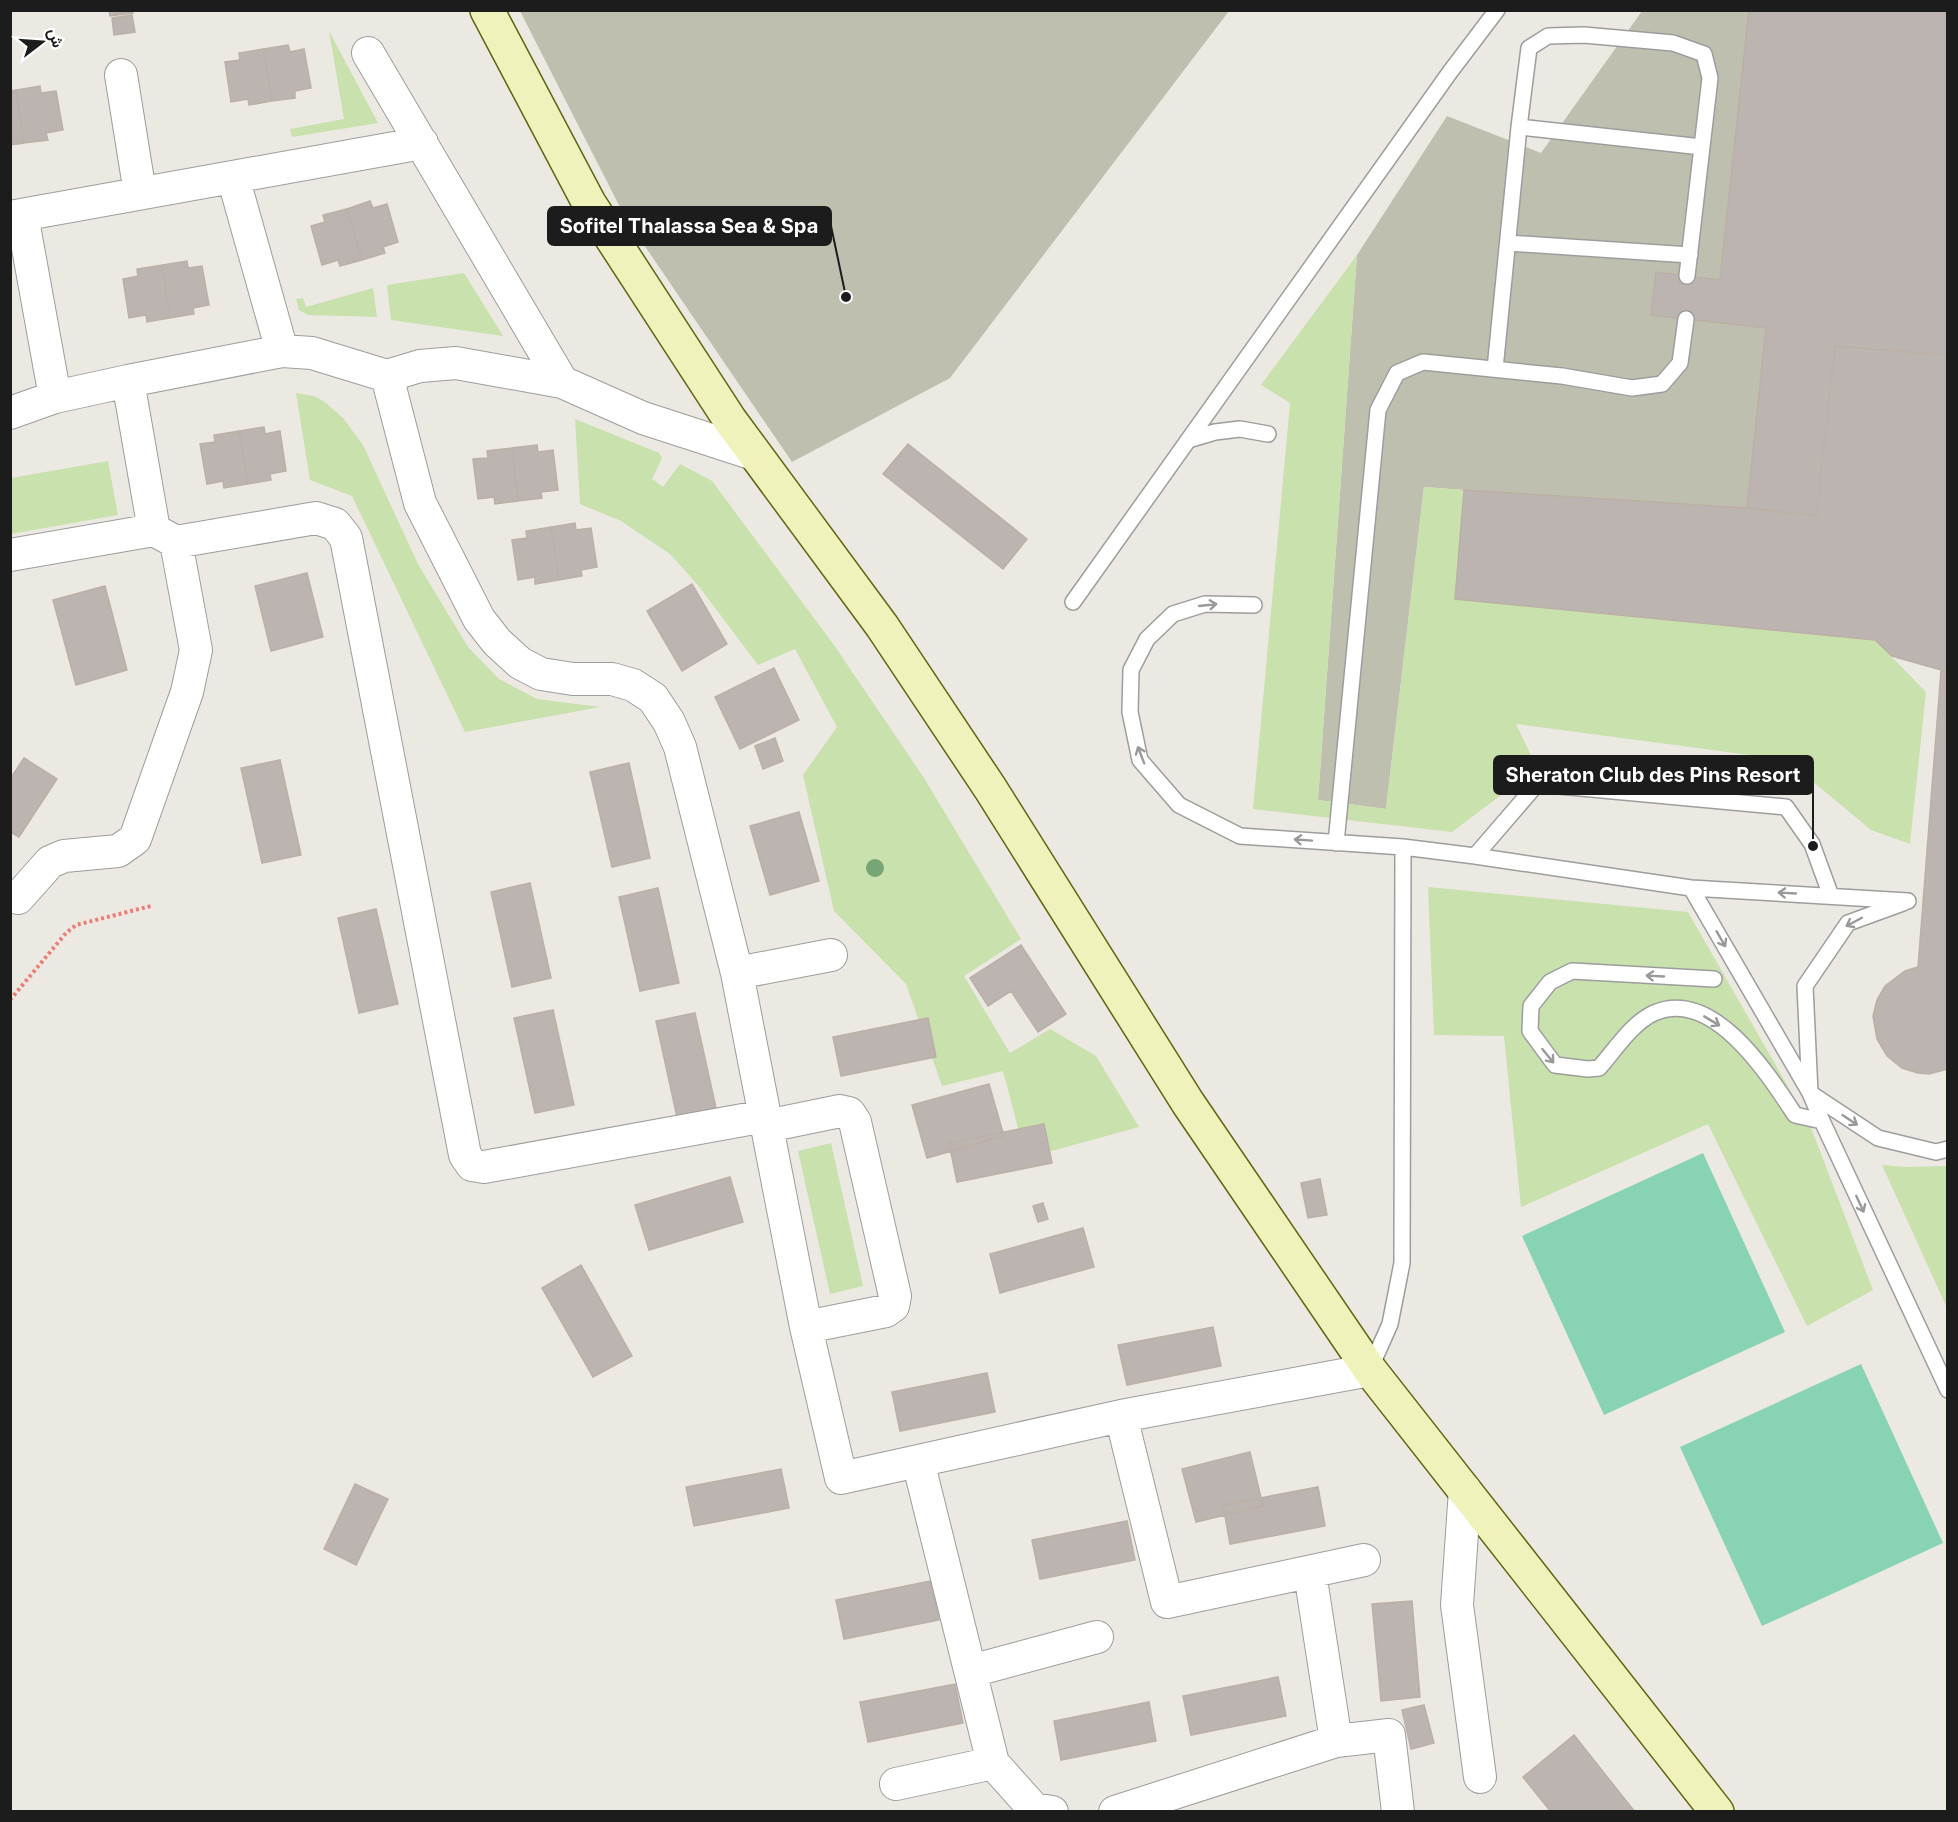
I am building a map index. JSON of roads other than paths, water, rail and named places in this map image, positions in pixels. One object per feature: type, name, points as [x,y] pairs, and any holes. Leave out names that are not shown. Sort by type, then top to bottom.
[{"type":"main road","points":[[487,10],[589,203],[730,420],[882,626],[990,788],[1188,1103],[1370,1370],[1718,1812]]},
{"type":"street","points":[[368,53],[562,382]]},
{"type":"street","points":[[121,75],[140,194]]},
{"type":"street","points":[[55,397],[16,216],[422,143]]},
{"type":"street","points":[[233,177],[282,351]]},
{"type":"street","points":[[10,413],[55,397],[128,381],[282,351],[312,352],[387,376],[420,366],[456,363],[562,382],[643,418],[754,454]]},
{"type":"street","points":[[387,376],[420,503],[479,619],[497,642],[520,663],[541,674],[573,679],[612,679],[633,685],[653,698],[669,722],[680,747],[737,973],[806,1327],[841,1478],[1121,1416],[1370,1370]]},
{"type":"street","points":[[18,898],[50,862],[64,856],[118,851],[135,839],[187,693],[196,650],[165,536],[128,381]]},
{"type":"street","points":[[10,555],[316,518],[335,524],[346,538],[465,1155],[472,1165],[484,1167],[766,1121],[840,1111],[849,1113],[855,1122],[896,1296],[893,1305],[886,1311],[806,1327]]},
{"type":"street","points":[[737,973],[831,955]]},
{"type":"street","points":[[1121,1416],[1167,1602],[1364,1560]]},
{"type":"street","points":[[918,1461],[993,1763],[1034,1809],[1052,1812]]},
{"type":"street","points":[[1465,1490],[1457,1605],[1480,1777]]},
{"type":"street","points":[[1310,1573],[1336,1741]]},
{"type":"street","points":[[971,1671],[1097,1637]]},
{"type":"street","points":[[1115,1812],[1336,1741],[1389,1735],[1398,1812]]},
{"type":"street","points":[[897,1784],[993,1763]]},
{"type":"lane","points":[[1073,602],[1449,72],[1497,10]]},
{"type":"lane","points":[[1496,369],[1519,127],[1529,48],[1548,36],[1584,35],[1673,42],[1704,54],[1710,78],[1687,276]]},
{"type":"lane","points":[[1519,127],[1702,147]]},
{"type":"lane","points":[[1508,243],[1690,255]]},
{"type":"lane","points":[[1336,843],[1378,410],[1397,373],[1423,362],[1562,376],[1632,388],[1662,384],[1680,363],[1686,319]]},
{"type":"lane","points":[[1188,440],[1215,432],[1240,429],[1268,434]]},
{"type":"lane","points":[[1254,605],[1206,604],[1173,614],[1147,639],[1131,670],[1130,712],[1140,760],[1179,805],[1240,836],[1403,847],[1691,888],[1908,901],[1848,923],[1805,986],[1810,1093]]},
{"type":"lane","points":[[1475,856],[1538,784],[1786,807],[1812,844],[1831,896]]},
{"type":"lane","points":[[1370,1370],[1390,1324],[1402,1263],[1403,847]]},
{"type":"lane","points":[[1691,888],[1810,1093],[1947,1390]]},
{"type":"lane","points":[[1714,979],[1572,971],[1550,982],[1531,1006],[1530,1031],[1555,1065],[1599,1068],[1634,1028],[1647,1018],[1654,1013],[1682,1008],[1713,1019],[1756,1059],[1794,1115],[1822,1121]]},
{"type":"lane","points":[[1810,1093],[1878,1138],[1936,1152],[1947,1149]]},
{"type":"place","name":"Sofitel Thalassa Sea & Spa","points":[[846,297]]},
{"type":"place","name":"Sheraton Club des Pins Resort","points":[[1813,846]]}]
